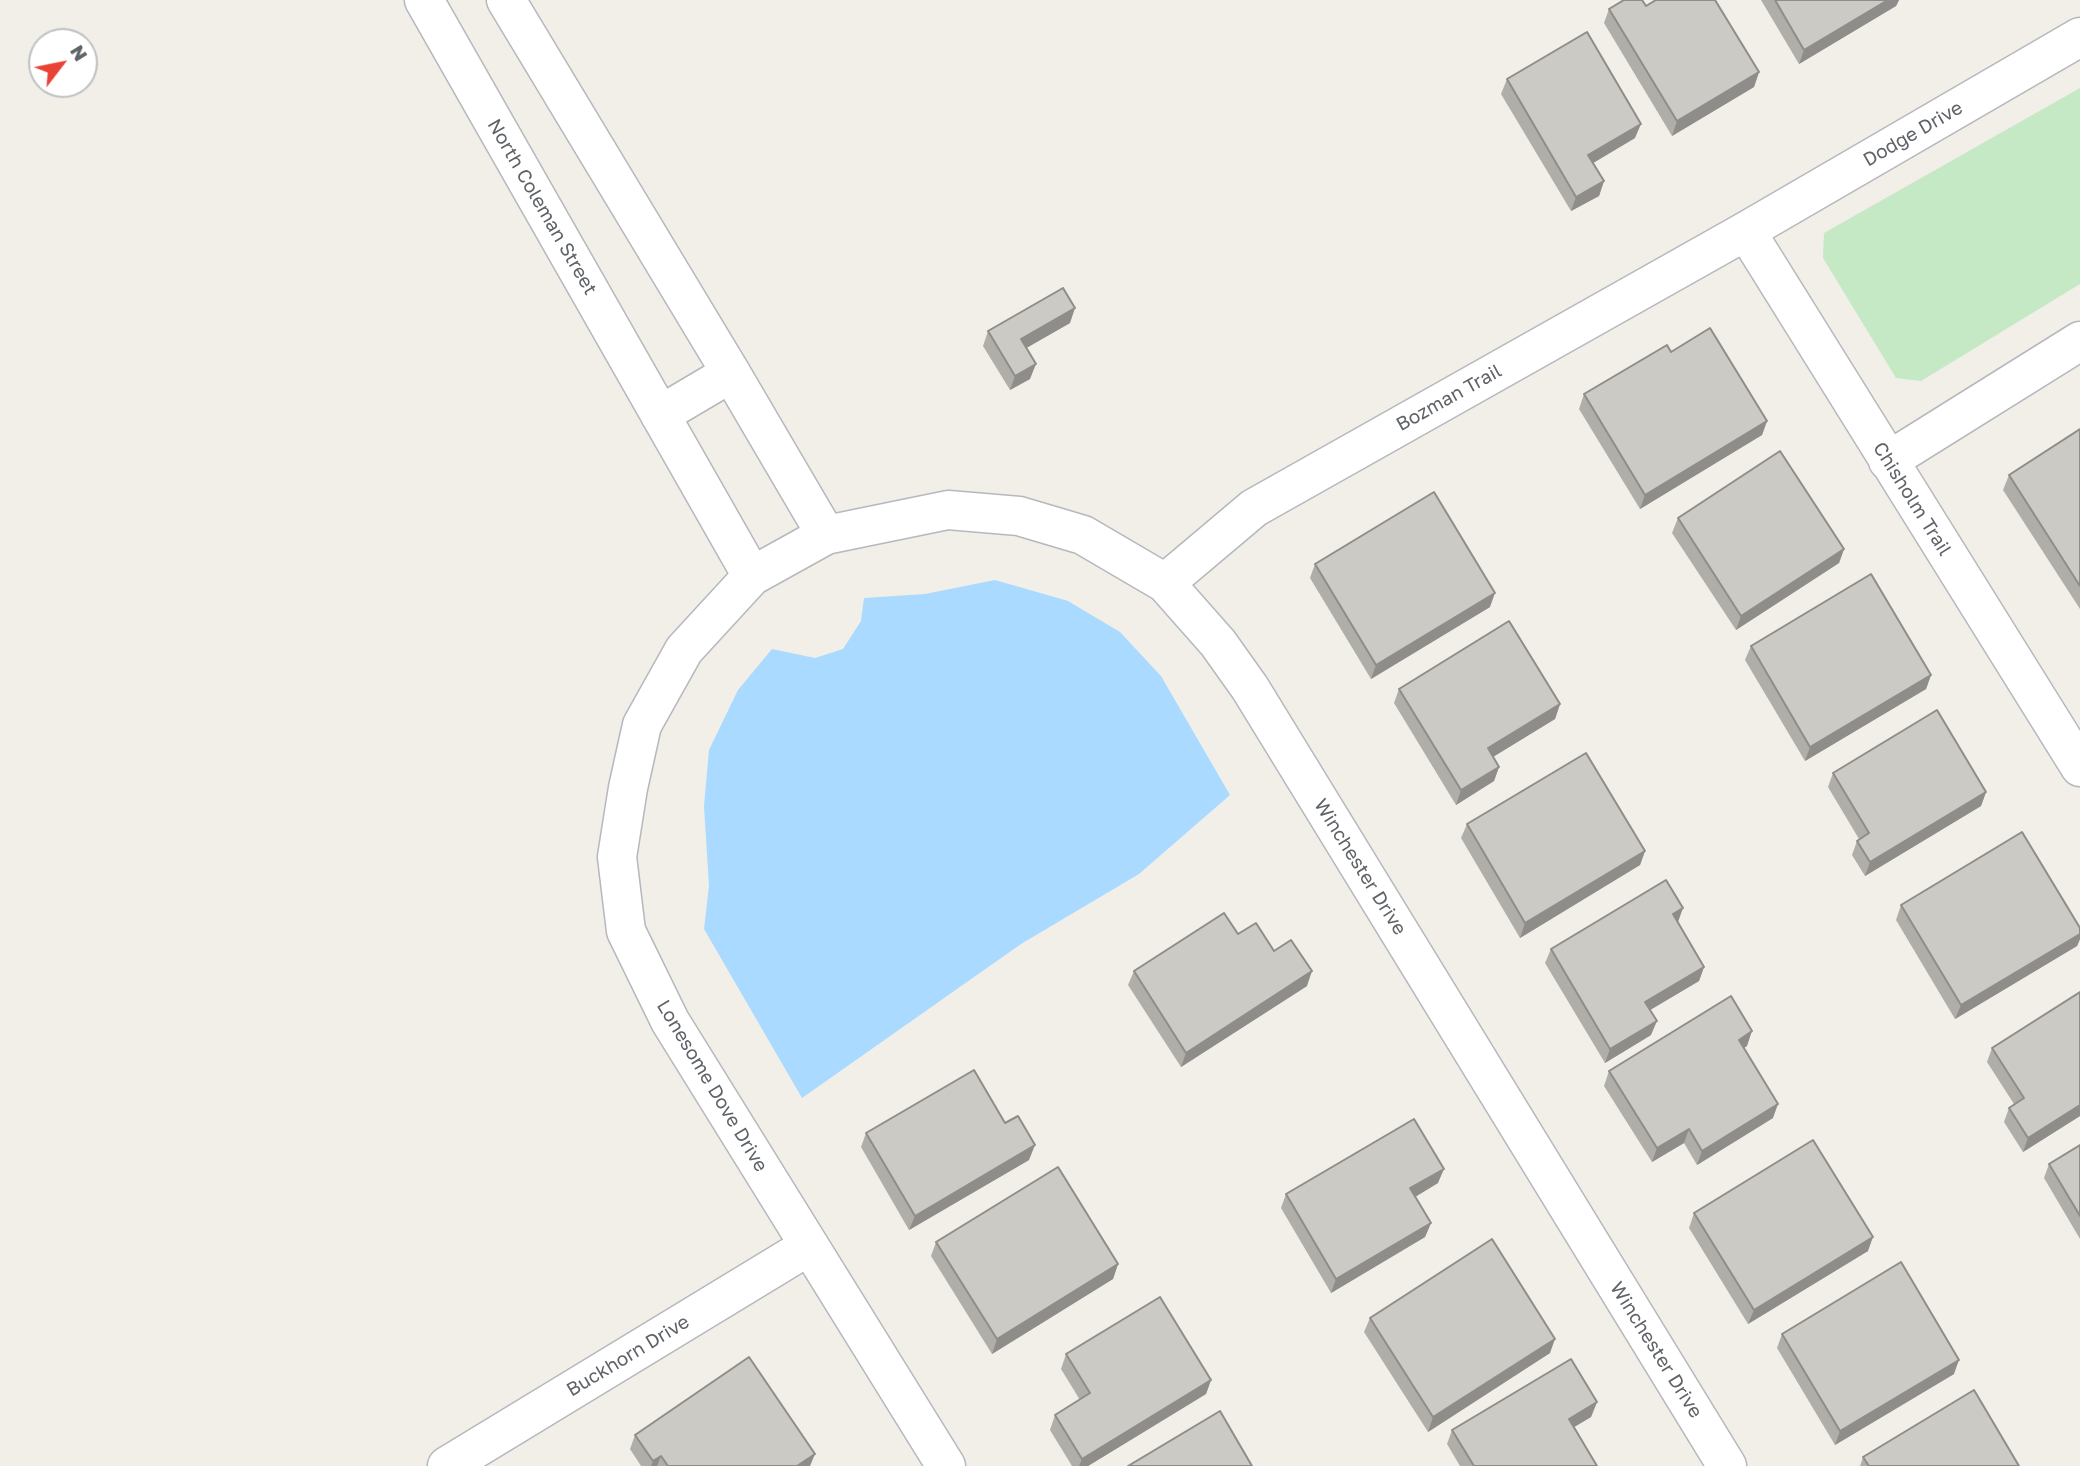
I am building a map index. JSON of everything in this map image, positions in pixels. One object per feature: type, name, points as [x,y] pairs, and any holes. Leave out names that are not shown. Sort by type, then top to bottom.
[{"type":"street","name":"North Coleman Street","points":[[424,0],[752,576]]},
{"type":"street","points":[[506,0],[826,535]]},
{"type":"street","name":"Dodge Drive","points":[[1746,231],[2080,37]]},
{"type":"street","name":"Chisholm Trail","points":[[1746,231],[2080,766]]},
{"type":"street","name":"Bozman Trail","points":[[1165,583],[1254,508],[1746,231]]},
{"type":"street","points":[[1888,461],[2080,341]]},
{"type":"street","points":[[660,415],[731,373]]},
{"type":"street","name":"Winchester Drive","points":[[826,535],[948,510],[1019,516],[1083,536],[1165,583],[1218,643],[1250,688],[1727,1466]]},
{"type":"street","name":"Lonesome Dove Drive","points":[[826,535],[752,576],[684,650],[642,725],[617,857],[626,931],[670,1021],[946,1466]]},
{"type":"street","name":"Buckhorn Drive","points":[[447,1466],[809,1247]]},
{"type":"green space","points":[[2080,88],[2080,284],[1921,381],[1896,378],[1823,258],[1824,233]]},
{"type":"water","points":[[995,580],[1068,601],[1120,632],[1161,676],[1230,795],[1139,874],[1021,944],[802,1098],[704,929],[709,886],[704,806],[709,750],[738,690],[772,649],[815,658],[843,649],[861,621],[864,598],[925,594]]},
{"type":"building","points":[[1624,0],[1642,0],[1646,6],[1656,0],[1715,0],[1759,72],[1677,121],[1609,9]]},
{"type":"building","points":[[1775,0],[1888,0],[1804,50]]},
{"type":"building","points":[[1587,32],[1641,124],[1588,155],[1604,181],[1576,197],[1507,79]]},
{"type":"building","points":[[1063,288],[1075,308],[1021,339],[1036,364],[1015,376],[988,331]]},
{"type":"building","points":[[1710,328],[1767,421],[1645,495],[1584,394],[1667,345],[1671,352]]},
{"type":"building","points":[[2080,429],[2080,586],[2009,475]]},
{"type":"building","points":[[1780,451],[1844,549],[1741,616],[1678,518]]},
{"type":"building","points":[[1434,492],[1495,593],[1376,665],[1315,564]]},
{"type":"building","points":[[1871,574],[1931,675],[1810,747],[1751,646]]},
{"type":"building","points":[[1509,621],[1560,704],[1488,748],[1499,767],[1461,790],[1399,689]]},
{"type":"building","points":[[1937,710],[1986,792],[1870,862],[1857,841],[1869,833],[1833,773]]},
{"type":"building","points":[[1586,753],[1645,851],[1525,923],[1467,824]]},
{"type":"building","points":[[2022,832],[2080,928],[2080,934],[1961,1005],[1901,905]]},
{"type":"building","points":[[1666,880],[1683,908],[1673,914],[1704,967],[1645,1002],[1657,1021],[1610,1049],[1551,949]]},
{"type":"building","points":[[1224,913],[1238,934],[1256,923],[1274,951],[1291,940],[1312,971],[1186,1053],[1134,971]]},
{"type":"building","points":[[2080,992],[2080,1105],[2028,1138],[2009,1108],[2024,1098],[1992,1048]]},
{"type":"building","points":[[1731,996],[1752,1031],[1739,1040],[1778,1104],[1702,1151],[1689,1129],[1657,1148],[1609,1071]]},
{"type":"building","points":[[974,1070],[1005,1123],[1018,1116],[1035,1145],[915,1216],[866,1133]]},
{"type":"building","points":[[1414,1119],[1444,1169],[1410,1188],[1431,1223],[1336,1279],[1286,1194]]},
{"type":"building","points":[[1813,1140],[1873,1237],[1754,1310],[1694,1213]]},
{"type":"building","points":[[2080,1145],[2080,1216],[2049,1164]]},
{"type":"building","points":[[1058,1167],[1118,1264],[997,1339],[936,1242]]},
{"type":"building","points":[[1492,1239],[1555,1339],[1433,1417],[1370,1318]]},
{"type":"building","points":[[1901,1262],[1959,1360],[1840,1431],[1782,1334]]},
{"type":"building","points":[[1160,1297],[1211,1380],[1082,1459],[1055,1415],[1090,1393],[1066,1354]]},
{"type":"building","points":[[749,1357],[815,1454],[797,1466],[668,1466],[661,1456],[653,1461],[635,1435]]},
{"type":"building","points":[[1571,1359],[1597,1402],[1569,1419],[1597,1466],[1474,1466],[1452,1430]]},
{"type":"building","points":[[1974,1390],[2019,1466],[1869,1466],[1863,1457]]},
{"type":"building","points":[[1220,1411],[1252,1466],[1128,1466]]}]
